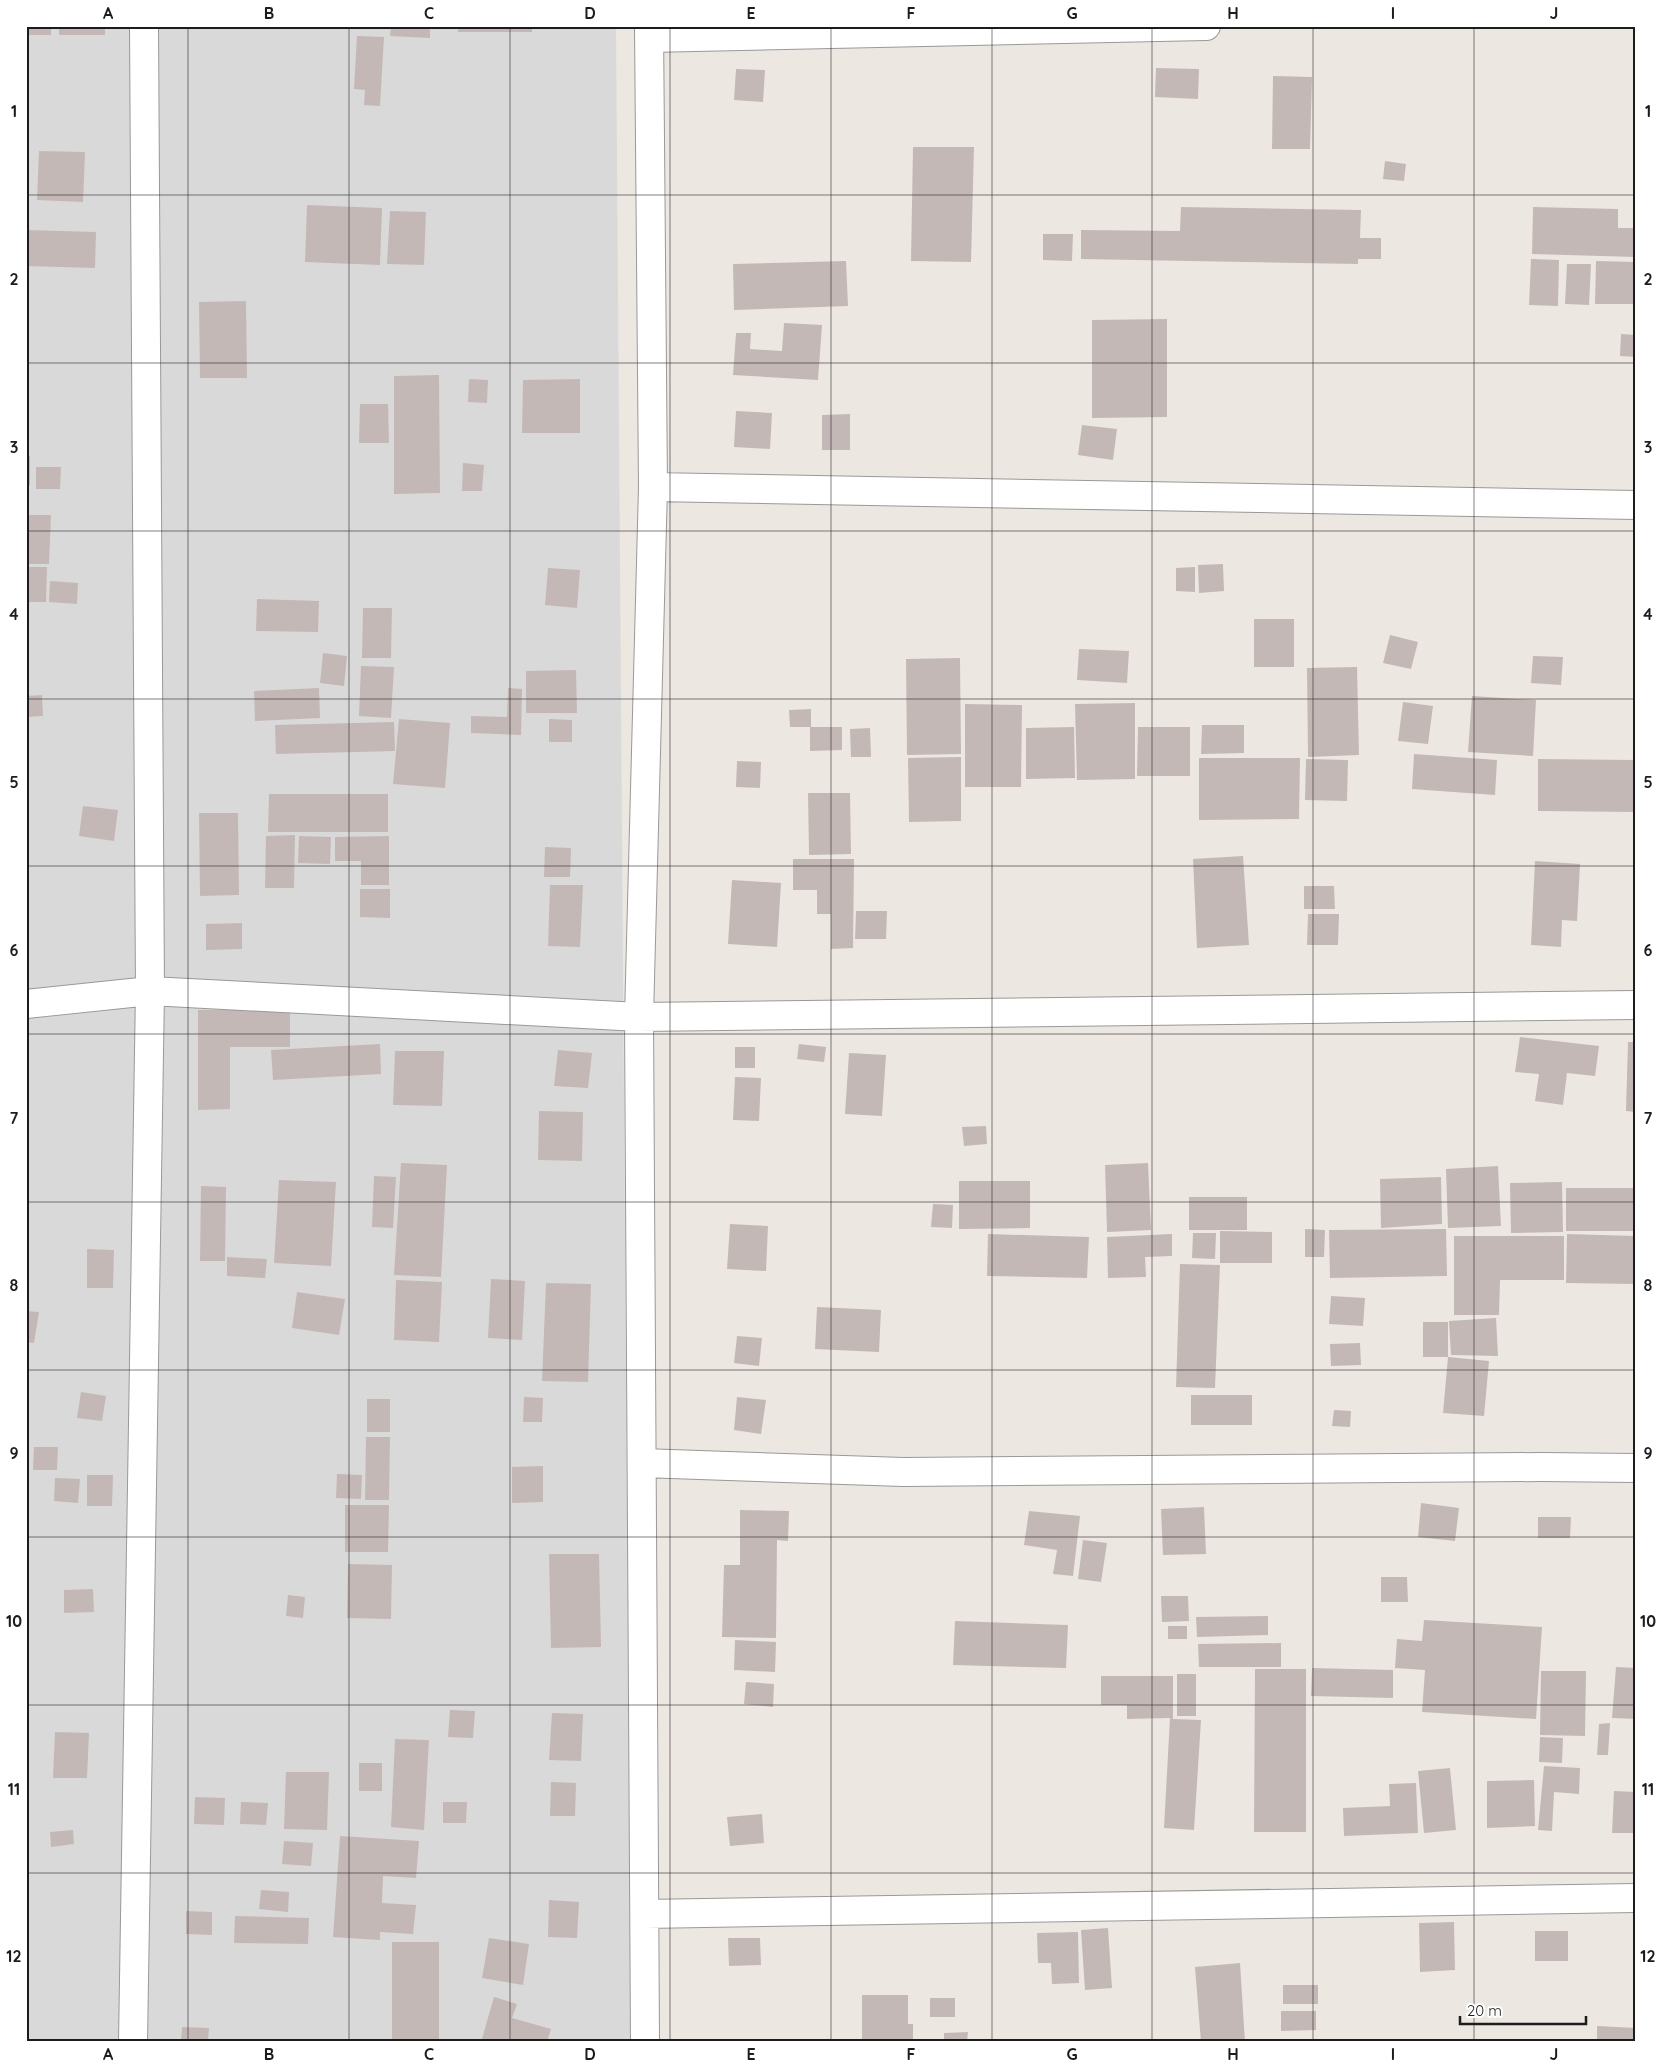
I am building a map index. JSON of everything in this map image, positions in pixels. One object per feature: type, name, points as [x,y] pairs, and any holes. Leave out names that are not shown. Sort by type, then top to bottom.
[{"type":"street","points":[[133,2042],[150,991],[144,26]]},
{"type":"street","points":[[645,2042],[639,1017],[653,487],[649,32],[1206,26]]},
{"type":"street","points":[[653,487],[1636,505]]},
{"type":"street","points":[[26,1004],[150,991],[639,1017],[1636,1005]]},
{"type":"street","points":[[642,1463],[903,1472],[1531,1467],[1636,1468]]},
{"type":"street","points":[[645,1914],[1636,1898]]},
{"type":"shaded area","points":[[26,26],[616,26],[631,2042],[26,2042]]},
{"type":"building","points":[[26,26],[51,26],[51,35],[26,35]]},
{"type":"building","points":[[59,26],[105,26],[105,35],[59,35]]},
{"type":"building","points":[[391,26],[430,26],[430,38],[390,36]]},
{"type":"building","points":[[458,26],[532,26],[532,32],[458,32]]},
{"type":"building","points":[[357,36],[384,37],[380,106],[364,105],[365,90],[354,89]]},
{"type":"building","points":[[1156,68],[1199,69],[1198,99],[1155,97]]},
{"type":"building","points":[[736,69],[765,70],[763,102],[734,100]]},
{"type":"building","points":[[1273,76],[1312,77],[1310,149],[1272,149]]},
{"type":"building","points":[[913,147],[974,147],[971,262],[911,261]]},
{"type":"building","points":[[39,151],[85,152],[83,202],[37,200]]},
{"type":"building","points":[[1385,161],[1406,164],[1404,181],[1383,179]]},
{"type":"building","points":[[307,205],[382,208],[380,265],[305,262]]},
{"type":"building","points":[[1181,207],[1361,210],[1360,238],[1381,238],[1381,259],[1358,259],[1358,264],[1081,259],[1081,230],[1180,231]]},
{"type":"building","points":[[1533,207],[1618,209],[1618,228],[1636,228],[1636,257],[1532,254]]},
{"type":"building","points":[[390,211],[426,212],[424,265],[387,264]]},
{"type":"building","points":[[26,230],[96,232],[95,268],[26,266]]},
{"type":"building","points":[[1043,234],[1073,234],[1072,261],[1043,260]]},
{"type":"building","points":[[1531,259],[1559,260],[1558,306],[1529,305]]},
{"type":"building","points":[[846,261],[848,306],[734,310],[733,264]]},
{"type":"building","points":[[1596,261],[1636,262],[1636,304],[1595,304]]},
{"type":"building","points":[[1567,264],[1591,264],[1589,305],[1565,304]]},
{"type":"building","points":[[246,301],[247,378],[200,378],[199,302]]},
{"type":"building","points":[[1167,319],[1167,417],[1092,418],[1092,320]]},
{"type":"building","points":[[784,323],[822,325],[818,380],[733,375],[736,333],[751,333],[750,349],[782,351]]},
{"type":"building","points":[[1621,334],[1636,335],[1636,357],[1620,356]]},
{"type":"building","points":[[439,375],[440,493],[394,494],[394,376]]},
{"type":"building","points":[[469,379],[488,380],[487,403],[468,402]]},
{"type":"building","points":[[580,379],[580,433],[522,433],[523,380]]},
{"type":"building","points":[[360,404],[388,404],[389,443],[359,443]]},
{"type":"building","points":[[736,411],[772,413],[770,449],[734,447]]},
{"type":"building","points":[[850,414],[850,450],[822,450],[822,415]]},
{"type":"building","points":[[1082,425],[1117,429],[1113,460],[1078,455]]},
{"type":"building","points":[[26,456],[30,456],[30,485],[26,485]]},
{"type":"building","points":[[463,463],[484,465],[482,491],[462,491]]},
{"type":"building","points":[[36,467],[61,467],[60,489],[36,489]]},
{"type":"building","points":[[26,515],[51,515],[49,564],[26,564]]},
{"type":"building","points":[[1223,564],[1224,591],[1199,593],[1198,565]]},
{"type":"building","points":[[26,567],[47,567],[46,602],[26,602]]},
{"type":"building","points":[[1195,567],[1195,592],[1176,591],[1176,568]]},
{"type":"building","points":[[548,568],[580,570],[577,608],[545,605]]},
{"type":"building","points":[[50,581],[78,583],[77,604],[49,602]]},
{"type":"building","points":[[257,599],[319,601],[318,632],[256,631]]},
{"type":"building","points":[[363,608],[392,608],[391,658],[362,658]]},
{"type":"building","points":[[1254,619],[1294,619],[1294,667],[1254,667]]},
{"type":"building","points":[[1390,635],[1418,642],[1411,669],[1383,663]]},
{"type":"building","points":[[1079,649],[1129,651],[1127,683],[1077,680]]},
{"type":"building","points":[[323,653],[347,656],[344,686],[320,683]]},
{"type":"building","points":[[1533,656],[1563,657],[1561,685],[1531,683]]},
{"type":"building","points":[[960,658],[961,754],[907,755],[906,659]]},
{"type":"building","points":[[361,666],[394,667],[391,718],[359,716]]},
{"type":"building","points":[[1357,667],[1359,755],[1308,757],[1307,668]]},
{"type":"building","points":[[576,670],[577,713],[526,713],[526,671]]},
{"type":"building","points":[[319,688],[320,718],[255,721],[254,691]]},
{"type":"building","points":[[508,688],[522,689],[521,735],[471,733],[471,716],[507,717]]},
{"type":"building","points":[[42,695],[43,716],[26,717],[26,696]]},
{"type":"building","points":[[1472,696],[1536,700],[1533,756],[1468,752]]},
{"type":"building","points":[[1403,702],[1433,706],[1428,744],[1398,741]]},
{"type":"building","points":[[1135,703],[1135,779],[1077,780],[1075,704]]},
{"type":"building","points":[[965,704],[1022,705],[1021,787],[965,787]]},
{"type":"building","points":[[811,709],[811,727],[790,727],[789,710]]},
{"type":"building","points":[[399,719],[450,723],[445,788],[393,784]]},
{"type":"building","points":[[549,719],[572,720],[572,742],[549,742]]},
{"type":"building","points":[[394,722],[395,751],[276,754],[275,725]]},
{"type":"building","points":[[1202,725],[1244,725],[1244,753],[1201,754]]},
{"type":"building","points":[[810,727],[842,727],[842,750],[810,751]]},
{"type":"building","points":[[1074,727],[1075,778],[1026,779],[1026,728]]},
{"type":"building","points":[[1138,727],[1190,727],[1190,776],[1137,776]]},
{"type":"building","points":[[870,728],[871,757],[851,757],[850,729]]},
{"type":"building","points":[[1414,754],[1497,760],[1495,795],[1412,789]]},
{"type":"building","points":[[961,757],[961,821],[909,822],[908,758]]},
{"type":"building","points":[[1199,758],[1300,758],[1299,819],[1199,820]]},
{"type":"building","points":[[1306,759],[1348,760],[1347,801],[1305,800]]},
{"type":"building","points":[[1538,759],[1636,760],[1636,812],[1538,811]]},
{"type":"building","points":[[737,761],[761,762],[760,788],[736,787]]},
{"type":"building","points":[[808,793],[850,793],[851,854],[809,855]]},
{"type":"building","points":[[269,794],[388,794],[388,832],[268,832]]},
{"type":"building","points":[[83,806],[118,810],[114,841],[79,836]]},
{"type":"building","points":[[199,813],[238,813],[239,895],[200,896]]},
{"type":"building","points":[[295,835],[294,888],[265,888],[266,836]]},
{"type":"building","points":[[299,836],[331,837],[330,864],[298,863]]},
{"type":"building","points":[[389,836],[389,885],[361,885],[361,861],[335,861],[335,837]]},
{"type":"building","points":[[545,847],[571,848],[570,877],[544,877]]},
{"type":"building","points":[[1243,856],[1249,945],[1197,948],[1193,859]]},
{"type":"building","points":[[793,859],[854,859],[853,948],[831,949],[831,914],[817,914],[817,890],[793,890]]},
{"type":"building","points":[[1535,861],[1580,864],[1577,921],[1562,920],[1561,947],[1531,945]]},
{"type":"building","points":[[732,880],[781,883],[777,947],[728,944]]},
{"type":"building","points":[[550,885],[583,885],[580,947],[548,946]]},
{"type":"building","points":[[1304,886],[1334,886],[1335,909],[1304,909]]},
{"type":"building","points":[[360,889],[390,889],[390,918],[360,917]]},
{"type":"building","points":[[856,911],[887,911],[886,939],[855,939]]},
{"type":"building","points":[[1308,914],[1339,914],[1338,945],[1307,945]]},
{"type":"building","points":[[242,923],[242,949],[206,950],[206,924]]},
{"type":"building","points":[[1636,927],[1636,951],[1633,951],[1633,928]]},
{"type":"building","points":[[198,1010],[290,1010],[290,1047],[230,1047],[230,1109],[198,1110]]},
{"type":"building","points":[[1520,1037],[1599,1046],[1595,1076],[1567,1073],[1563,1105],[1535,1101],[1539,1074],[1515,1072]]},
{"type":"building","points":[[1628,1042],[1636,1042],[1636,1112],[1626,1111]]},
{"type":"building","points":[[380,1044],[381,1074],[273,1080],[271,1050]]},
{"type":"building","points":[[799,1044],[826,1047],[824,1062],[797,1059]]},
{"type":"building","points":[[735,1047],[755,1047],[755,1068],[735,1068]]},
{"type":"building","points":[[558,1050],[592,1053],[588,1088],[554,1086]]},
{"type":"building","points":[[395,1051],[444,1051],[442,1106],[393,1105]]},
{"type":"building","points":[[849,1053],[886,1055],[882,1116],[845,1114]]},
{"type":"building","points":[[735,1077],[761,1078],[759,1121],[733,1120]]},
{"type":"building","points":[[539,1111],[583,1112],[582,1161],[538,1160]]},
{"type":"building","points":[[986,1126],[987,1144],[964,1146],[962,1127]]},
{"type":"building","points":[[401,1163],[447,1165],[441,1277],[394,1275]]},
{"type":"building","points":[[1148,1163],[1151,1230],[1107,1232],[1105,1165]]},
{"type":"building","points":[[1498,1166],[1501,1226],[1448,1228],[1446,1169]]},
{"type":"building","points":[[374,1176],[396,1177],[393,1228],[372,1227]]},
{"type":"building","points":[[1441,1177],[1442,1224],[1381,1228],[1380,1179]]},
{"type":"building","points":[[279,1180],[336,1182],[331,1266],[274,1263]]},
{"type":"building","points":[[959,1181],[1030,1181],[1030,1228],[959,1229]]},
{"type":"building","points":[[1562,1182],[1563,1232],[1511,1233],[1510,1183]]},
{"type":"building","points":[[201,1186],[226,1187],[225,1261],[200,1261]]},
{"type":"building","points":[[1566,1188],[1636,1188],[1636,1231],[1566,1231]]},
{"type":"building","points":[[1189,1197],[1247,1197],[1247,1230],[1189,1230]]},
{"type":"building","points":[[933,1204],[953,1205],[952,1228],[931,1227]]},
{"type":"building","points":[[730,1224],[768,1226],[766,1271],[727,1269]]},
{"type":"building","points":[[1305,1229],[1325,1230],[1324,1257],[1305,1257]]},
{"type":"building","points":[[1446,1229],[1447,1276],[1330,1278],[1329,1230]]},
{"type":"building","points":[[1220,1231],[1272,1232],[1272,1263],[1220,1263]]},
{"type":"building","points":[[1193,1233],[1216,1233],[1215,1259],[1192,1258]]},
{"type":"building","points":[[988,1234],[1089,1237],[1087,1278],[987,1276]]},
{"type":"building","points":[[1172,1234],[1172,1256],[1145,1257],[1146,1277],[1108,1278],[1107,1237]]},
{"type":"building","points":[[1567,1234],[1636,1236],[1636,1284],[1566,1283]]},
{"type":"building","points":[[1454,1236],[1564,1236],[1564,1280],[1500,1280],[1499,1315],[1454,1315]]},
{"type":"building","points":[[87,1249],[114,1250],[113,1288],[87,1288]]},
{"type":"building","points":[[227,1257],[267,1259],[265,1278],[227,1276]]},
{"type":"building","points":[[1180,1264],[1220,1265],[1215,1388],[1176,1387]]},
{"type":"building","points":[[491,1279],[525,1281],[522,1340],[488,1338]]},
{"type":"building","points":[[396,1280],[442,1282],[439,1342],[394,1340]]},
{"type":"building","points":[[546,1283],[591,1284],[588,1382],[542,1381]]},
{"type":"building","points":[[297,1292],[345,1299],[339,1335],[292,1328]]},
{"type":"building","points":[[1331,1296],[1365,1298],[1363,1326],[1329,1324]]},
{"type":"building","points":[[817,1307],[881,1310],[879,1352],[815,1349]]},
{"type":"building","points":[[26,1311],[39,1312],[34,1343],[26,1342]]},
{"type":"building","points":[[1496,1318],[1498,1356],[1451,1355],[1449,1321]]},
{"type":"building","points":[[1423,1322],[1448,1322],[1448,1357],[1423,1357]]},
{"type":"building","points":[[737,1336],[762,1338],[759,1366],[734,1363]]},
{"type":"building","points":[[1360,1343],[1361,1365],[1331,1366],[1330,1344]]},
{"type":"building","points":[[1448,1357],[1489,1361],[1484,1416],[1443,1413]]},
{"type":"building","points":[[81,1392],[106,1396],[102,1421],[77,1418]]},
{"type":"building","points":[[1191,1395],[1252,1395],[1252,1425],[1191,1425]]},
{"type":"building","points":[[524,1397],[543,1398],[542,1422],[523,1422]]},
{"type":"building","points":[[737,1397],[766,1400],[761,1434],[734,1430]]},
{"type":"building","points":[[367,1399],[390,1399],[390,1432],[367,1432]]},
{"type":"building","points":[[1334,1410],[1351,1411],[1350,1427],[1332,1426]]},
{"type":"building","points":[[366,1437],[390,1437],[389,1500],[365,1500]]},
{"type":"building","points":[[34,1447],[58,1447],[57,1470],[33,1470]]},
{"type":"building","points":[[543,1466],[543,1502],[512,1503],[512,1467]]},
{"type":"building","points":[[337,1474],[362,1475],[361,1499],[336,1498]]},
{"type":"building","points":[[87,1475],[113,1475],[112,1506],[87,1506]]},
{"type":"building","points":[[55,1478],[80,1479],[78,1503],[54,1501]]},
{"type":"building","points":[[1421,1503],[1459,1508],[1455,1541],[1418,1537]]},
{"type":"building","points":[[345,1505],[389,1505],[388,1552],[345,1552]]},
{"type":"building","points":[[1204,1507],[1206,1554],[1163,1555],[1161,1509]]},
{"type":"building","points":[[740,1510],[789,1511],[788,1541],[777,1540],[776,1638],[722,1637],[724,1565],[740,1565]]},
{"type":"building","points":[[1029,1511],[1080,1516],[1073,1576],[1053,1574],[1057,1550],[1024,1545]]},
{"type":"building","points":[[1538,1517],[1571,1517],[1570,1538],[1538,1538]]},
{"type":"building","points":[[1083,1540],[1107,1543],[1101,1582],[1078,1579]]},
{"type":"building","points":[[549,1554],[599,1554],[601,1647],[551,1648]]},
{"type":"building","points":[[348,1564],[392,1565],[391,1619],[347,1618]]},
{"type":"building","points":[[1381,1577],[1407,1577],[1408,1602],[1381,1602]]},
{"type":"building","points":[[93,1589],[94,1612],[64,1613],[64,1590]]},
{"type":"building","points":[[288,1595],[305,1597],[303,1618],[286,1616]]},
{"type":"building","points":[[1161,1596],[1188,1596],[1189,1621],[1162,1622]]},
{"type":"building","points":[[1268,1616],[1268,1635],[1197,1637],[1196,1617]]},
{"type":"building","points":[[1424,1620],[1542,1627],[1536,1719],[1422,1712],[1425,1670],[1395,1668],[1397,1639],[1422,1641]]},
{"type":"building","points":[[955,1621],[1068,1625],[1066,1668],[953,1665]]},
{"type":"building","points":[[1168,1626],[1187,1626],[1187,1639],[1168,1639]]},
{"type":"building","points":[[735,1640],[776,1642],[775,1672],[734,1670]]},
{"type":"building","points":[[1281,1643],[1281,1667],[1199,1667],[1198,1644]]},
{"type":"building","points":[[1616,1667],[1636,1668],[1636,1719],[1612,1718]]},
{"type":"building","points":[[1312,1668],[1393,1670],[1393,1698],[1311,1696]]},
{"type":"building","points":[[1255,1669],[1306,1669],[1306,1832],[1254,1832]]},
{"type":"building","points":[[1541,1671],[1586,1671],[1585,1736],[1540,1735]]},
{"type":"building","points":[[1177,1674],[1196,1674],[1196,1716],[1177,1716]]},
{"type":"building","points":[[1101,1676],[1173,1676],[1173,1719],[1201,1720],[1194,1830],[1164,1828],[1170,1718],[1127,1719],[1127,1705],[1101,1705]]},
{"type":"building","points":[[746,1682],[774,1684],[773,1707],[744,1704]]},
{"type":"building","points":[[450,1710],[475,1711],[473,1738],[448,1737]]},
{"type":"building","points":[[552,1713],[583,1714],[581,1761],[549,1760]]},
{"type":"building","points":[[1610,1723],[1608,1755],[1597,1755],[1599,1724]]},
{"type":"building","points":[[55,1732],[89,1733],[87,1778],[53,1778]]},
{"type":"building","points":[[1540,1737],[1563,1738],[1562,1763],[1539,1762]]},
{"type":"building","points":[[395,1739],[429,1740],[424,1830],[391,1827]]},
{"type":"building","points":[[359,1763],[382,1763],[382,1791],[359,1791]]},
{"type":"building","points":[[1544,1766],[1580,1768],[1579,1794],[1554,1792],[1552,1831],[1538,1830]]},
{"type":"building","points":[[1450,1768],[1456,1830],[1424,1833],[1418,1771]]},
{"type":"building","points":[[286,1772],[329,1772],[327,1830],[284,1829]]},
{"type":"building","points":[[1534,1780],[1535,1826],[1487,1828],[1487,1781]]},
{"type":"building","points":[[551,1782],[576,1783],[575,1816],[550,1816]]},
{"type":"building","points":[[1416,1783],[1418,1833],[1344,1836],[1343,1808],[1390,1806],[1389,1784]]},
{"type":"building","points":[[1614,1791],[1636,1792],[1636,1833],[1612,1833]]},
{"type":"building","points":[[195,1797],[225,1798],[224,1825],[194,1824]]},
{"type":"building","points":[[241,1802],[268,1803],[266,1825],[240,1824]]},
{"type":"building","points":[[443,1802],[467,1802],[466,1823],[443,1823]]},
{"type":"building","points":[[762,1814],[764,1843],[730,1846],[727,1817]]},
{"type":"building","points":[[73,1830],[74,1844],[51,1847],[50,1832]]},
{"type":"building","points":[[340,1836],[419,1841],[416,1878],[383,1876],[382,1903],[416,1905],[413,1934],[380,1932],[380,1940],[333,1937]]},
{"type":"building","points":[[284,1841],[313,1843],[311,1866],[282,1864]]},
{"type":"building","points":[[261,1890],[289,1892],[288,1912],[259,1909]]},
{"type":"building","points":[[549,1900],[579,1902],[577,1938],[548,1937]]},
{"type":"building","points":[[186,1911],[212,1912],[212,1935],[186,1934]]},
{"type":"building","points":[[235,1916],[309,1918],[308,1944],[234,1943]]},
{"type":"building","points":[[1454,1922],[1455,1970],[1420,1972],[1419,1923]]},
{"type":"building","points":[[1108,1928],[1112,1988],[1085,1990],[1081,1930]]},
{"type":"building","points":[[1535,1931],[1568,1931],[1568,1961],[1535,1961]]},
{"type":"building","points":[[1078,1932],[1079,1983],[1052,1984],[1051,1963],[1038,1963],[1037,1933]]},
{"type":"building","points":[[489,1938],[529,1944],[523,1985],[482,1978]]},
{"type":"building","points":[[728,1938],[760,1938],[761,1965],[729,1966]]},
{"type":"building","points":[[392,1942],[439,1942],[439,2042],[392,2042]]},
{"type":"building","points":[[1240,1963],[1245,2042],[1201,2042],[1195,1967]]},
{"type":"building","points":[[1283,1985],[1318,1985],[1318,2004],[1283,2004]]},
{"type":"building","points":[[862,1995],[908,1995],[908,2024],[913,2024],[913,2042],[862,2042]]},
{"type":"building","points":[[494,1997],[517,2004],[512,2018],[551,2029],[547,2042],[481,2042]]},
{"type":"building","points":[[930,1998],[955,1998],[955,2017],[930,2017]]},
{"type":"building","points":[[1281,2011],[1316,2011],[1316,2030],[1281,2031]]},
{"type":"building","points":[[1597,2026],[1636,2028],[1636,2042],[1597,2042]]},
{"type":"building","points":[[182,2027],[209,2028],[208,2042],[181,2042]]},
{"type":"building","points":[[968,2032],[967,2042],[944,2042],[944,2033]]}]
